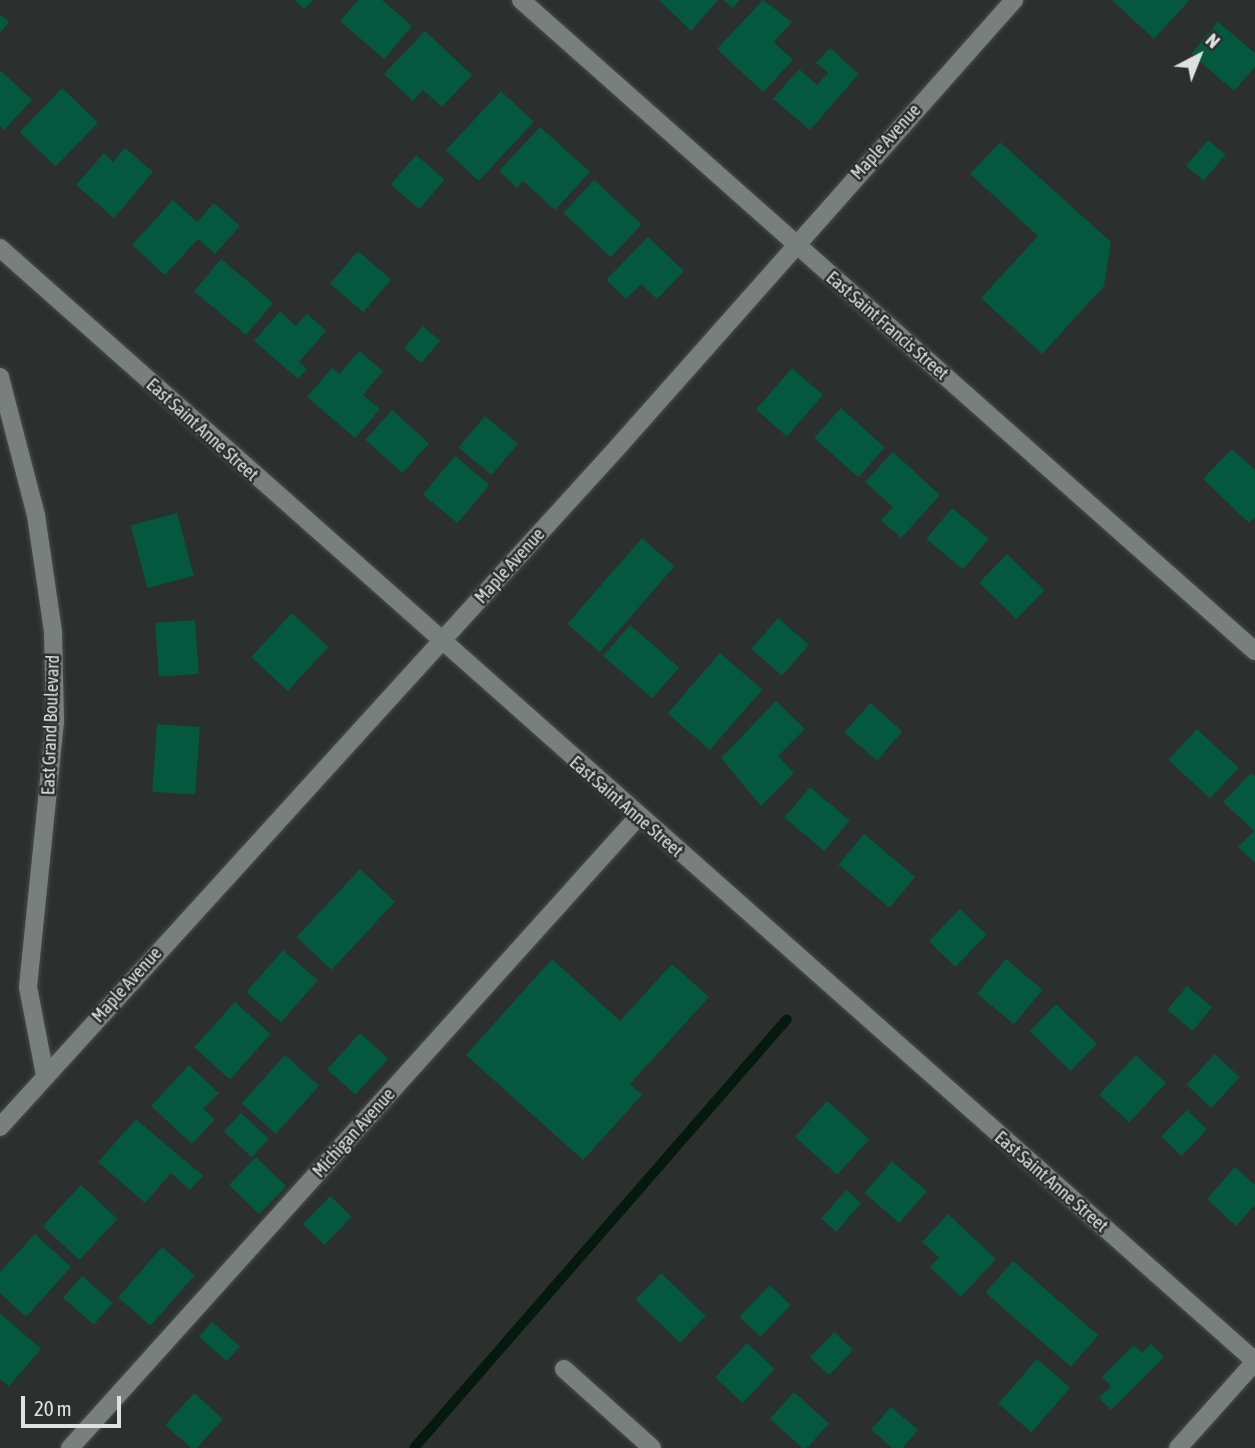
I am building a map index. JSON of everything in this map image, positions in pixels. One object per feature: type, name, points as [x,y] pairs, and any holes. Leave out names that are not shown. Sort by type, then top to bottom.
[{"type":"street","name":"East Saint Francis Street","points":[[521,0],[794,245],[1255,651]]},
{"type":"street","name":"Maple Avenue","points":[[0,1126],[440,643],[1014,0]]},
{"type":"street","name":"East Saint Anne Street","points":[[0,248],[440,643],[1255,1362]]},
{"type":"street","name":"East Grand Boulevard","points":[[0,377],[36,515],[53,632],[55,721],[28,987],[45,1075]]},
{"type":"street","name":"Michigan Avenue","points":[[70,1448],[638,817]]},
{"type":"street","points":[[1178,1448],[1255,1362]]},
{"type":"street","points":[[564,1369],[652,1448]]},
{"type":"building","points":[[294,0],[313,0],[305,9]]},
{"type":"building","points":[[358,0],[382,0],[412,26],[384,59],[340,21]]},
{"type":"building","points":[[659,0],[718,0],[691,31]]},
{"type":"building","points":[[723,0],[740,0],[733,8]]},
{"type":"building","points":[[763,0],[792,22],[774,42],[793,60],[763,92],[717,49]]},
{"type":"building","points":[[1112,0],[1188,0],[1189,1],[1154,39]]},
{"type":"building","points":[[0,14],[9,22],[0,33]]},
{"type":"building","points":[[1218,22],[1255,53],[1255,67],[1234,91],[1191,54]]},
{"type":"building","points":[[425,31],[472,75],[442,107],[423,90],[413,101],[384,74]]},
{"type":"building","points":[[830,48],[859,74],[810,130],[773,99],[799,69],[817,85],[828,73],[816,63]]},
{"type":"building","points":[[0,70],[32,100],[4,130],[0,126]]},
{"type":"building","points":[[62,88],[98,123],[56,167],[20,132]]},
{"type":"building","points":[[501,91],[534,122],[479,181],[446,150]]},
{"type":"building","points":[[540,127],[590,172],[555,210],[523,181],[517,188],[499,171]]},
{"type":"building","points":[[1208,140],[1226,155],[1204,181],[1186,166]]},
{"type":"building","points":[[1000,142],[1111,242],[1104,286],[1042,354],[981,298],[1038,236],[970,174]]},
{"type":"building","points":[[125,148],[153,172],[114,218],[76,185],[104,153],[113,162]]},
{"type":"building","points":[[416,155],[445,180],[419,209],[390,184]]},
{"type":"building","points":[[594,180],[642,224],[611,257],[563,213]]},
{"type":"building","points":[[173,200],[197,222],[214,203],[240,226],[215,254],[198,239],[165,275],[132,245]]},
{"type":"building","points":[[648,237],[684,271],[657,299],[641,284],[626,299],[606,280]]},
{"type":"building","points":[[358,251],[391,280],[363,312],[330,283]]},
{"type":"building","points":[[221,259],[273,303],[246,335],[194,291]]},
{"type":"building","points":[[280,311],[296,326],[307,314],[326,331],[299,362],[307,369],[298,379],[254,341]]},
{"type":"building","points":[[423,326],[440,341],[421,363],[404,348]]},
{"type":"building","points":[[359,351],[383,371],[363,395],[380,409],[355,438],[307,397],[332,368],[340,374]]},
{"type":"building","points":[[792,368],[823,395],[787,436],[756,410]]},
{"type":"building","points":[[841,408],[885,447],[858,477],[814,438]]},
{"type":"building","points":[[392,410],[429,443],[402,473],[365,440]]},
{"type":"building","points":[[485,416],[518,444],[492,475],[459,447]]},
{"type":"building","points":[[1232,449],[1255,470],[1255,517],[1249,523],[1203,479]]},
{"type":"building","points":[[893,452],[940,495],[901,538],[881,520],[893,507],[865,482]]},
{"type":"building","points":[[455,456],[489,485],[457,523],[423,494]]},
{"type":"building","points":[[952,508],[989,539],[963,569],[926,539]]},
{"type":"building","points":[[177,513],[194,576],[147,588],[131,525]]},
{"type":"building","points":[[642,538],[674,566],[600,652],[567,624]]},
{"type":"building","points":[[1007,554],[1044,590],[1017,619],[979,583]]},
{"type":"building","points":[[292,613],[329,647],[288,691],[251,657]]},
{"type":"building","points":[[778,618],[809,645],[782,676],[751,649]]},
{"type":"building","points":[[195,620],[199,674],[159,677],[155,623]]},
{"type":"building","points":[[630,625],[679,668],[652,699],[603,656]]},
{"type":"building","points":[[720,653],[762,690],[710,750],[668,713]]},
{"type":"building","points":[[776,701],[805,729],[778,756],[794,773],[761,806],[721,758]]},
{"type":"building","points":[[870,703],[902,731],[877,761],[844,732]]},
{"type":"building","points":[[157,724],[200,727],[195,795],[152,792]]},
{"type":"building","points":[[1197,729],[1239,768],[1210,799],[1168,760]]},
{"type":"building","points":[[1251,773],[1255,776],[1255,863],[1238,847],[1254,831],[1223,802]]},
{"type":"building","points":[[810,787],[850,820],[824,851],[784,818]]},
{"type":"building","points":[[864,834],[915,877],[890,908],[838,865]]},
{"type":"building","points":[[360,869],[395,902],[332,970],[297,937]]},
{"type":"building","points":[[960,909],[987,935],[955,967],[929,941]]},
{"type":"building","points":[[283,950],[318,980],[281,1022],[246,992]]},
{"type":"building","points":[[552,959],[620,1021],[672,964],[709,997],[630,1084],[642,1095],[583,1160],[466,1055]]},
{"type":"building","points":[[1006,959],[1043,990],[1014,1024],[977,993]]},
{"type":"building","points":[[1187,986],[1212,1007],[1192,1031],[1167,1010]]},
{"type":"building","points":[[235,1002],[271,1034],[230,1079],[194,1047]]},
{"type":"building","points":[[1056,1004],[1097,1044],[1071,1071],[1030,1031]]},
{"type":"building","points":[[360,1033],[388,1058],[355,1095],[327,1069]]},
{"type":"building","points":[[1215,1054],[1240,1077],[1211,1108],[1186,1085]]},
{"type":"building","points":[[285,1055],[319,1086],[276,1134],[242,1103]]},
{"type":"building","points":[[1136,1055],[1166,1083],[1129,1122],[1099,1094]]},
{"type":"building","points":[[189,1065],[219,1093],[203,1109],[215,1119],[192,1144],[151,1106]]},
{"type":"building","points":[[827,1101],[869,1139],[837,1175],[795,1137]]},
{"type":"building","points":[[1187,1110],[1207,1129],[1181,1156],[1161,1137]]},
{"type":"building","points":[[241,1113],[269,1139],[252,1157],[224,1131]]},
{"type":"building","points":[[136,1119],[203,1176],[190,1190],[171,1173],[145,1203],[98,1162]]},
{"type":"building","points":[[256,1157],[286,1186],[259,1214],[229,1185]]},
{"type":"building","points":[[892,1161],[927,1191],[899,1223],[864,1193]]},
{"type":"building","points":[[1235,1167],[1255,1185],[1255,1205],[1236,1226],[1207,1199]]},
{"type":"building","points":[[81,1185],[118,1219],[79,1260],[43,1226]]},
{"type":"building","points":[[846,1190],[861,1203],[836,1232],[821,1219]]},
{"type":"building","points":[[330,1196],[352,1217],[324,1245],[303,1224]]},
{"type":"building","points":[[948,1214],[996,1259],[961,1297],[930,1267],[939,1257],[922,1242]]},
{"type":"building","points":[[35,1234],[71,1267],[26,1317],[0,1293],[0,1272]]},
{"type":"building","points":[[162,1247],[194,1275],[150,1326],[118,1298]]},
{"type":"building","points":[[1013,1261],[1098,1335],[1071,1367],[985,1293]]},
{"type":"building","points":[[661,1273],[706,1316],[680,1343],[635,1300]]},
{"type":"building","points":[[82,1276],[113,1303],[94,1325],[63,1298]]},
{"type":"building","points":[[770,1285],[791,1305],[760,1337],[739,1317]]},
{"type":"building","points":[[0,1313],[41,1349],[9,1386],[0,1379]]},
{"type":"building","points":[[212,1322],[240,1346],[227,1361],[199,1337]]},
{"type":"building","points":[[834,1332],[853,1350],[829,1375],[810,1358]]},
{"type":"building","points":[[747,1343],[775,1369],[743,1403],[715,1377]]},
{"type":"building","points":[[1151,1344],[1164,1357],[1111,1410],[1099,1398],[1111,1386],[1102,1377],[1134,1345],[1142,1353]]},
{"type":"building","points":[[1037,1359],[1070,1388],[1031,1432],[998,1404]]},
{"type":"building","points":[[794,1392],[829,1423],[807,1448],[802,1448],[770,1419]]},
{"type":"building","points":[[194,1393],[223,1419],[197,1448],[191,1448],[165,1425]]},
{"type":"building","points":[[891,1407],[918,1430],[903,1448],[892,1448],[871,1430]]},
{"type":"waterway","points":[[414,1448],[787,1019]]}]
